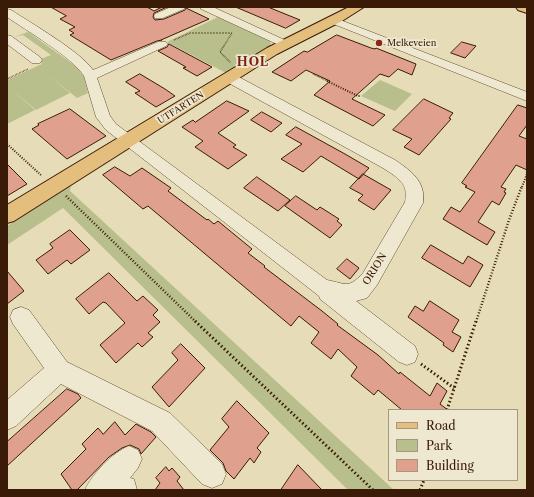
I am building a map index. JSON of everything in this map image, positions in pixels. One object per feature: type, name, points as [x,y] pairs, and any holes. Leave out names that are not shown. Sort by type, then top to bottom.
[{"type":"main road","name":"UTFARTEN","points":[[7,215],[285,44],[335,21],[358,7]]},
{"type":"main road","points":[[522,7],[527,9]]},
{"type":"street","points":[[159,16],[180,7]]},
{"type":"street","points":[[204,7],[285,44]]},
{"type":"street","points":[[7,12],[71,56],[85,68],[90,76],[162,44]]},
{"type":"street","points":[[335,21],[527,97]]},
{"type":"street","points":[[29,27],[7,37],[36,60]]},
{"type":"street","name":"ORION","points":[[90,76],[103,117],[111,127],[128,141],[322,288],[347,294],[360,291],[370,279],[414,203],[416,195],[415,188],[408,177],[389,164],[235,75]]},
{"type":"street","points":[[322,288],[407,354]]},
{"type":"street","points":[[21,317],[58,370],[161,422],[212,474]]},
{"type":"street","points":[[7,417],[58,370]]},
{"type":"street","points":[[116,490],[129,459]]},
{"type":"path","points":[[162,44],[190,33],[232,33],[220,52],[235,75]]},
{"type":"path","points":[[7,79],[24,71]]},
{"type":"path","points":[[314,74],[358,96],[362,96]]},
{"type":"path","points":[[7,144],[45,178]]},
{"type":"path","points":[[447,409],[509,220],[527,174]]},
{"type":"path","points":[[65,195],[147,277],[283,403],[373,490]]},
{"type":"path","points":[[407,354],[454,388]]},
{"type":"green space","points":[[218,17],[270,41],[271,44],[269,47],[226,73],[167,42]]},
{"type":"green space","points":[[28,32],[77,67],[84,77],[88,93],[77,98],[46,73],[70,93],[36,110],[11,89],[35,110],[7,124],[7,80],[42,64],[38,60],[51,55],[23,35],[14,37]]},
{"type":"green space","points":[[380,80],[412,94],[395,111],[361,96]]},
{"type":"green space","points":[[71,185],[70,191],[394,490],[348,490],[63,208],[7,245],[7,226]]},
{"type":"building","points":[[51,7],[147,7],[154,11],[162,7],[167,7],[154,13],[153,17],[155,20],[164,19],[185,10],[186,8],[209,19],[162,40],[111,60],[70,35],[74,33],[69,30],[75,27],[60,19],[66,16]]},
{"type":"building","points":[[236,7],[268,7],[300,20],[286,28]]},
{"type":"building","points":[[337,35],[371,48],[376,48],[416,64],[412,75],[398,69],[389,77],[380,74],[352,99],[385,115],[373,126],[314,95],[330,81],[306,70],[291,81],[272,72],[304,51],[307,52]]},
{"type":"building","points":[[462,42],[476,46],[465,58],[451,53]]},
{"type":"building","points":[[169,44],[212,67],[197,76],[183,68],[186,67],[158,51],[167,47]]},
{"type":"building","points":[[140,74],[175,96],[156,107],[135,93],[140,91],[126,82]]},
{"type":"building","points":[[424,99],[453,113],[449,118],[451,119],[419,155],[404,147],[412,139],[393,130]]},
{"type":"building","points":[[227,101],[249,111],[218,133],[236,145],[233,147],[247,155],[228,169],[195,147],[203,141],[182,127],[193,120],[195,122]]},
{"type":"building","points":[[518,105],[527,108],[527,125],[519,136],[527,139],[527,170],[516,165],[501,187],[506,189],[504,192],[506,193],[499,205],[492,201],[478,222],[495,232],[487,245],[443,219],[451,207],[460,212],[475,192],[465,187],[467,186],[462,183]]},
{"type":"building","points":[[70,109],[106,136],[67,159],[32,129],[39,125],[38,124]]},
{"type":"building","points":[[262,112],[282,123],[271,132],[251,120]]},
{"type":"building","points":[[296,127],[369,168],[359,179],[321,156],[303,172],[281,159],[302,144],[286,135]]},
{"type":"building","points":[[7,164],[27,184],[7,196]]},
{"type":"building","points":[[115,167],[130,176],[142,168],[171,188],[168,191],[207,220],[208,219],[214,224],[218,221],[252,249],[248,253],[265,266],[264,267],[322,311],[338,324],[337,325],[378,355],[399,374],[400,372],[430,396],[437,383],[447,391],[440,404],[447,409],[401,409],[378,390],[374,395],[351,376],[357,367],[338,349],[331,359],[311,343],[319,332],[299,316],[291,326],[148,206],[143,209],[103,175]]},
{"type":"building","points":[[363,174],[391,190],[374,210],[358,200],[363,195],[350,188]]},
{"type":"building","points":[[257,177],[290,200],[278,211],[244,188]]},
{"type":"building","points":[[296,196],[317,210],[320,207],[328,212],[339,219],[337,221],[342,225],[330,238],[285,206]]},
{"type":"building","points":[[70,230],[90,250],[71,264],[67,260],[48,274],[36,260],[53,248],[50,244]]},
{"type":"building","points":[[431,245],[463,264],[468,256],[483,265],[470,287],[422,258]]},
{"type":"building","points":[[347,259],[359,268],[350,279],[337,269]]},
{"type":"building","points":[[7,271],[24,291],[7,304]]},
{"type":"building","points":[[109,273],[137,301],[143,296],[158,310],[153,315],[160,322],[148,333],[153,337],[142,347],[138,343],[116,363],[100,345],[125,323],[106,303],[103,302],[89,314],[76,299]]},
{"type":"building","points":[[430,301],[459,320],[452,332],[461,337],[453,352],[443,345],[444,343],[408,317],[415,306],[423,311]]},
{"type":"building","points":[[181,344],[205,368],[169,407],[152,387],[178,360],[172,353]]},
{"type":"building","points":[[67,389],[78,394],[81,398],[7,466],[7,442]]},
{"type":"building","points":[[237,401],[269,433],[257,448],[261,452],[254,463],[250,458],[234,479],[226,471],[223,463],[210,450],[229,427],[222,419]]},
{"type":"building","points":[[115,422],[125,435],[136,424],[151,432],[156,437],[141,454],[139,449],[130,445],[122,448],[109,457],[77,490],[72,490],[61,474],[86,449],[82,444],[98,428],[103,434]]},
{"type":"building","points":[[298,465],[322,490],[281,490]]},
{"type":"building","points":[[166,467],[169,471],[172,468],[180,477],[177,481],[184,490],[155,490],[160,483],[156,478]]},
{"type":"place","name":"Melkeveien","points":[[379,43]]},
{"type":"district","name":"HOL","points":[[253,63]]}]
